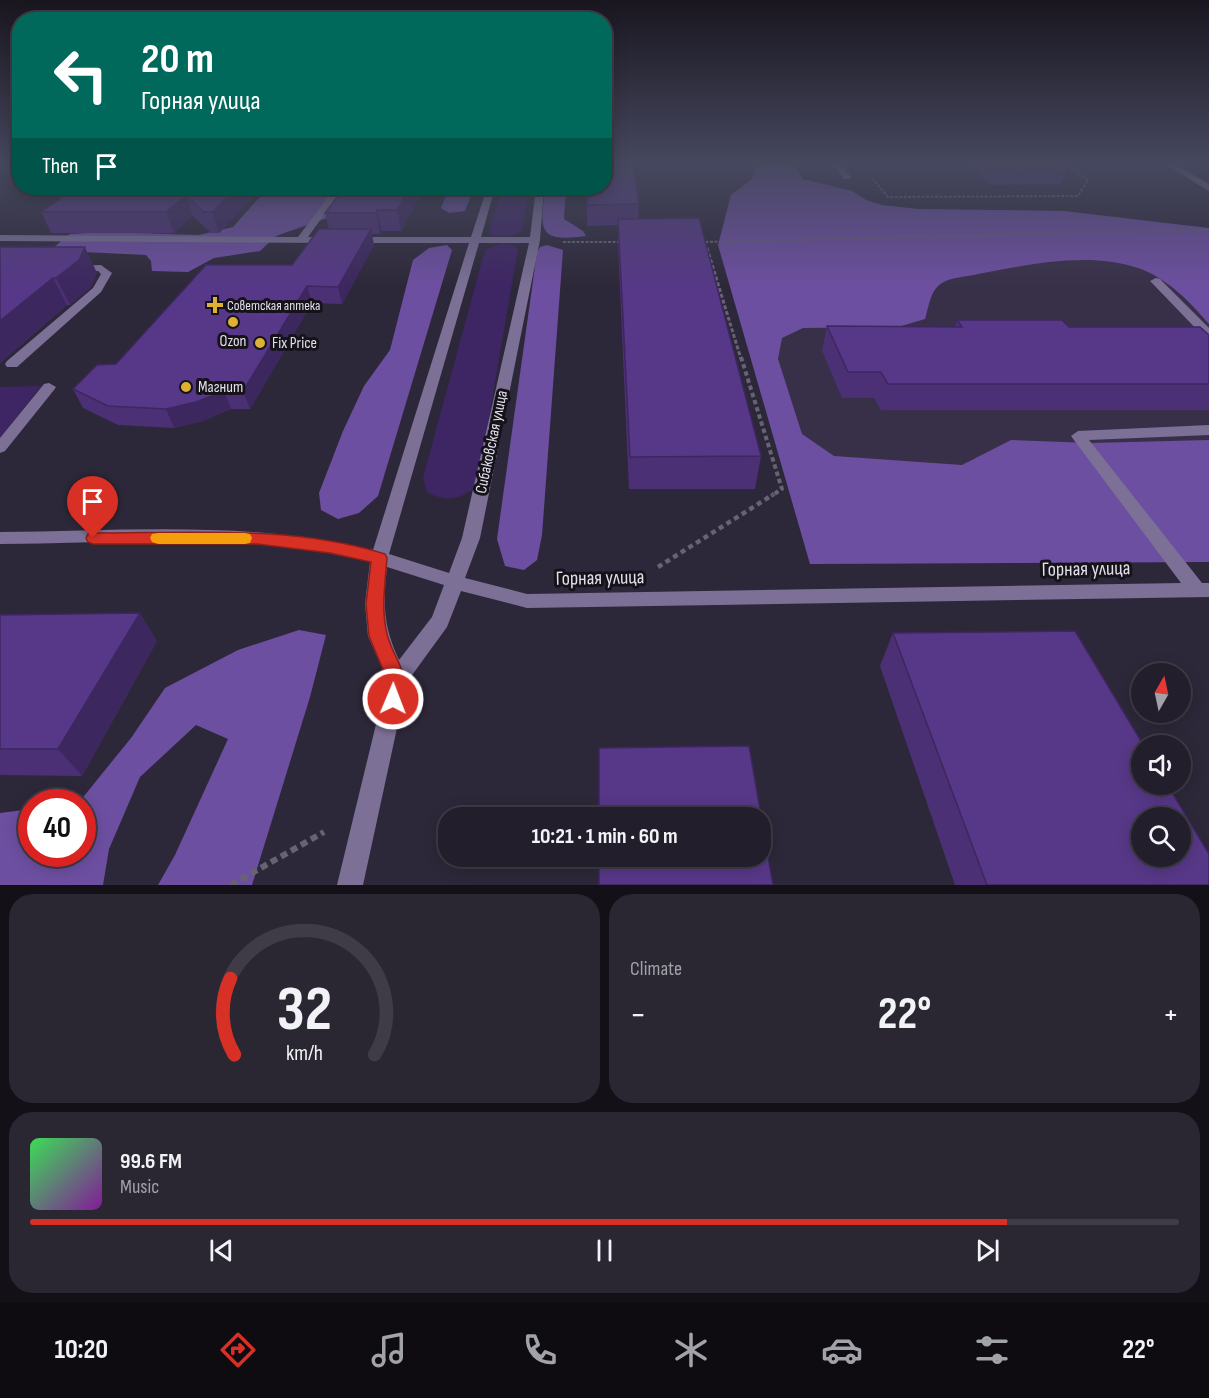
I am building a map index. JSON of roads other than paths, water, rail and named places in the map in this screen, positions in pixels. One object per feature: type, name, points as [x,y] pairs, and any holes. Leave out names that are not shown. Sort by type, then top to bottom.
[{"type":"street","points":[[301,240],[327,204]]},
{"type":"street","points":[[397,679],[378,636],[374,604],[379,558],[486,204]]},
{"type":"street","name":"Сибаковская улица","points":[[350,885],[397,679],[440,621],[471,538],[535,240],[538,204]]},
{"type":"street","points":[[0,238],[336,240]]},
{"type":"street","points":[[347,240],[535,240]]},
{"type":"street","points":[[12,364],[96,290],[107,273],[101,268],[67,268]]},
{"type":"street","points":[[1156,281],[1209,335]]},
{"type":"street","points":[[1185,334],[1209,335]]},
{"type":"street","points":[[0,448],[49,387]]},
{"type":"street","points":[[1203,590],[1078,436],[1209,430]]},
{"type":"street","name":"Горная улица","points":[[0,538],[257,538],[330,548],[379,558],[487,593],[527,601],[1203,590]]},
{"type":"place","name":"Советская аптека","points":[[215,305]]},
{"type":"place","name":"Ozon","points":[[233,322]]},
{"type":"place","name":"Fix Price","points":[[260,343]]},
{"type":"place","name":"Магнит","points":[[186,387]]}]
